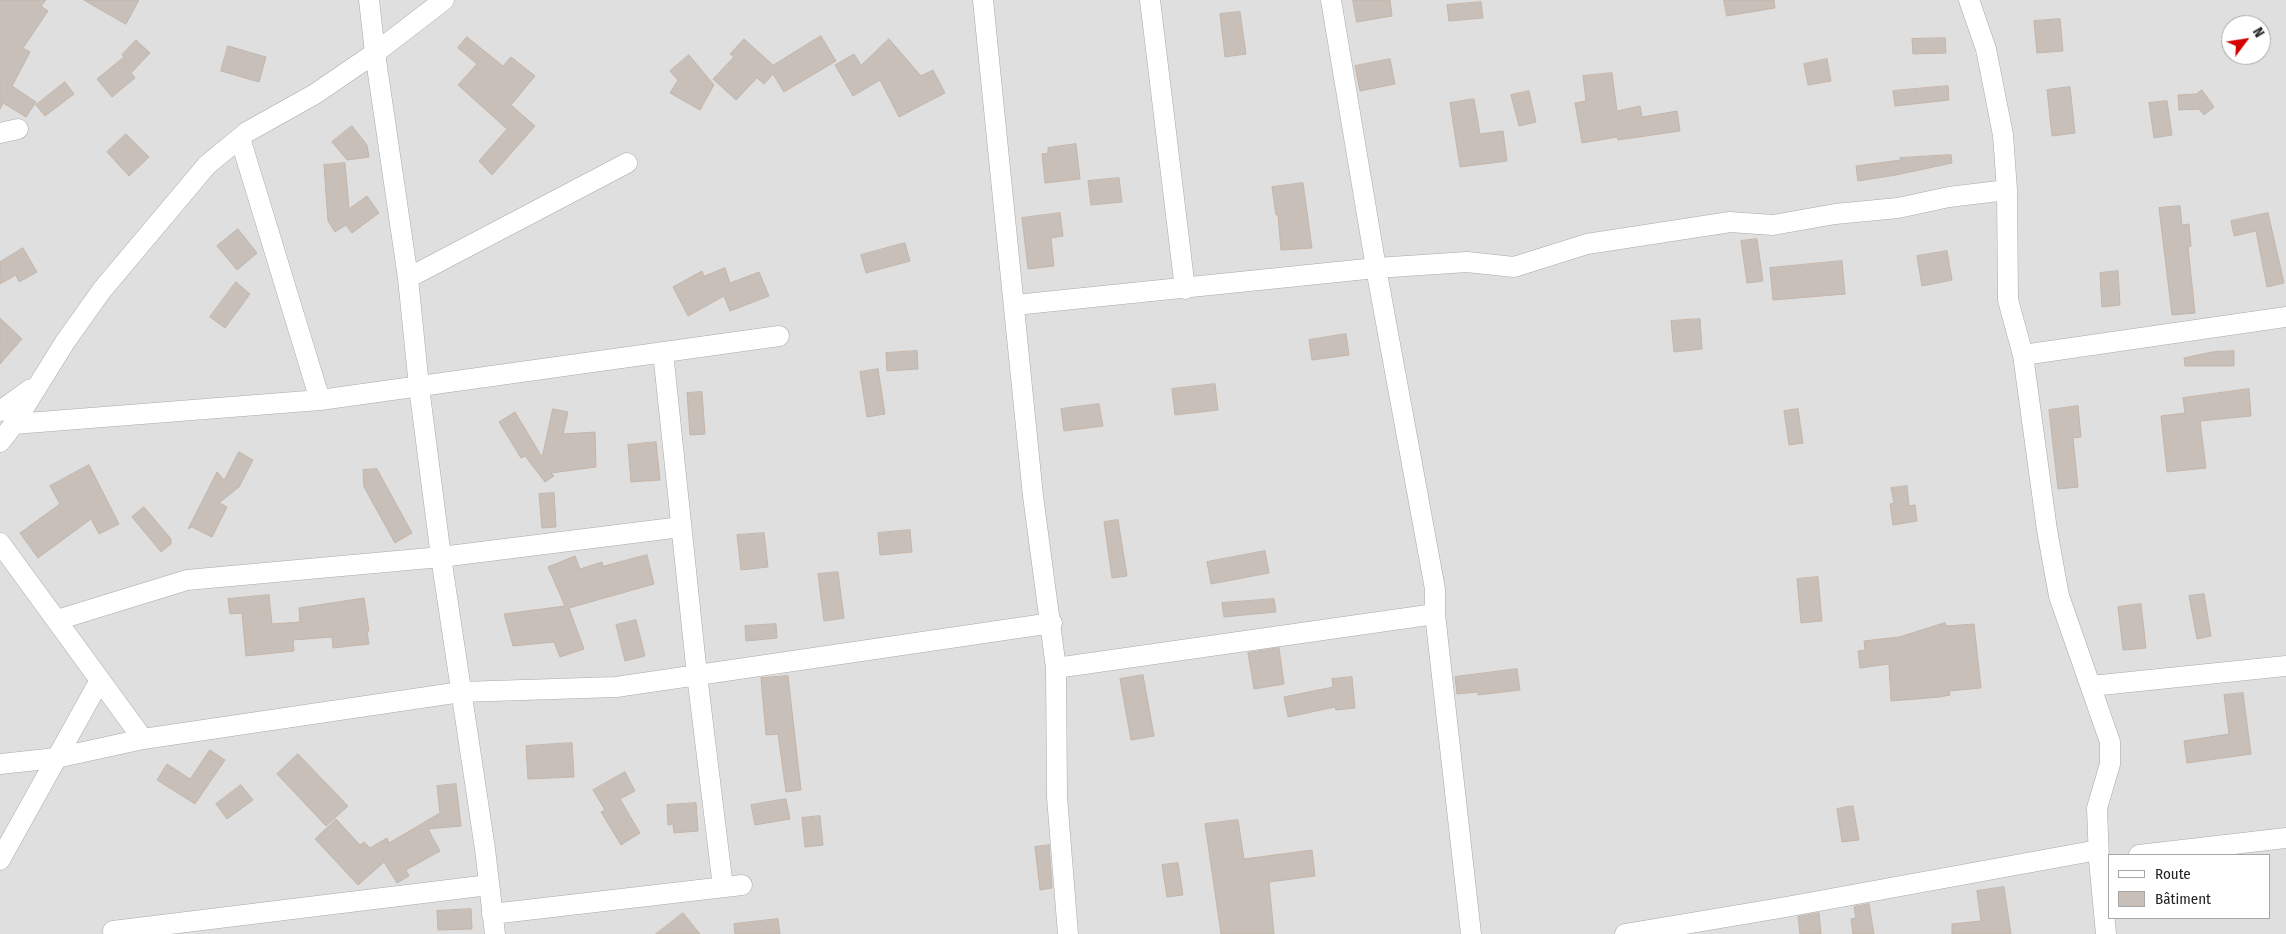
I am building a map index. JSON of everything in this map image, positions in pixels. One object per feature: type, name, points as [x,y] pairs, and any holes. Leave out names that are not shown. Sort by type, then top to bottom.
[{"type":"street","points":[[369,0],[408,278],[419,387],[441,557],[462,692],[495,934]]},
{"type":"street","points":[[0,442],[7,417],[36,384],[102,290],[207,165],[240,138],[315,94],[375,53],[444,0]]},
{"type":"street","points":[[1150,0],[1185,289]]},
{"type":"street","points":[[1331,0],[1376,268],[1435,589],[1435,614],[1471,934]]},
{"type":"street","points":[[1969,0],[1986,49],[2003,135],[2007,190],[2008,300],[2022,355],[2047,530],[2059,596],[2110,742],[2110,764],[2097,808],[2102,856],[2106,934]]},
{"type":"street","points":[[987,3],[1034,496],[1052,623],[1056,668],[1057,797],[1068,934]]},
{"type":"street","points":[[240,138],[320,400]]},
{"type":"street","points":[[408,278],[628,164]]},
{"type":"street","points":[[1015,305],[1376,268],[1467,262],[1514,267],[1587,244],[1730,222],[1773,225],[1835,214],[1898,208],[1949,197],[2007,190]]},
{"type":"street","points":[[2022,355],[2286,317]]},
{"type":"street","points":[[7,417],[320,400],[779,336]]},
{"type":"street","points":[[492,914],[733,886],[697,675],[663,352]]},
{"type":"street","points":[[57,620],[187,580],[441,557],[682,527]]},
{"type":"street","points":[[0,543],[143,740]]},
{"type":"street","points":[[1056,668],[1435,614]]},
{"type":"street","points":[[0,764],[56,758],[143,740],[462,692],[616,687],[1052,623]]},
{"type":"street","points":[[2091,686],[2286,666]]},
{"type":"street","points":[[0,860],[100,680]]},
{"type":"street","points":[[2148,854],[2286,838]]},
{"type":"street","points":[[1625,934],[2102,856]]},
{"type":"street","points":[[112,929],[489,885]]},
{"type":"shaded area","points":[[0,0],[2286,0],[2286,934],[0,934]]},
{"type":"building","points":[[0,0],[46,0],[41,6],[48,11],[23,48],[30,52],[12,86],[36,102],[26,117],[3,103],[0,109]]},
{"type":"building","points":[[84,0],[139,0],[126,24]]},
{"type":"building","points":[[1353,0],[1390,0],[1392,16],[1357,22]]},
{"type":"building","points":[[1724,0],[1774,0],[1775,8],[1727,16]]},
{"type":"building","points":[[1481,2],[1483,18],[1449,21],[1447,5]]},
{"type":"building","points":[[1240,12],[1246,54],[1225,57],[1220,14]]},
{"type":"building","points":[[2060,19],[2063,51],[2037,53],[2034,21]]},
{"type":"building","points":[[821,36],[836,61],[784,92],[773,74],[764,84],[757,78],[736,100],[713,79],[734,57],[730,54],[744,39],[773,65]]},
{"type":"building","points":[[467,37],[503,66],[511,57],[535,76],[511,105],[535,126],[492,175],[479,161],[507,129],[458,85],[477,64],[458,48]]},
{"type":"building","points":[[1945,38],[1946,53],[1913,54],[1912,39]]},
{"type":"building","points":[[889,39],[921,76],[933,70],[945,93],[899,117],[880,80],[853,96],[835,65],[854,54],[861,65]]},
{"type":"building","points":[[136,40],[150,53],[131,73],[135,78],[112,97],[97,79],[124,57],[122,55]]},
{"type":"building","points":[[228,46],[266,57],[259,82],[221,71]]},
{"type":"building","points":[[689,55],[714,85],[700,110],[670,93],[678,80],[670,71]]},
{"type":"building","points":[[1390,59],[1395,84],[1360,91],[1355,66]]},
{"type":"building","points":[[1827,59],[1831,81],[1808,85],[1804,64]]},
{"type":"building","points":[[1612,73],[1617,111],[1640,106],[1642,117],[1677,111],[1680,131],[1618,140],[1617,137],[1582,143],[1575,103],[1586,101],[1583,76]]},
{"type":"building","points":[[65,82],[74,94],[45,116],[36,105]]},
{"type":"building","points":[[1948,86],[1949,100],[1895,106],[1893,91]]},
{"type":"building","points":[[2070,87],[2075,133],[2052,136],[2047,90]]},
{"type":"building","points":[[2202,90],[2214,107],[2204,115],[2199,109],[2179,110],[2178,95],[2196,94]]},
{"type":"building","points":[[1529,91],[1536,122],[1519,126],[1511,95]]},
{"type":"building","points":[[1474,99],[1480,134],[1503,131],[1507,161],[1460,167],[1450,103]]},
{"type":"building","points":[[2167,101],[2172,135],[2154,138],[2149,103]]},
{"type":"building","points":[[352,126],[367,145],[369,157],[347,160],[332,142]]},
{"type":"building","points":[[126,134],[149,157],[129,176],[107,152]]},
{"type":"building","points":[[1076,144],[1080,179],[1045,183],[1042,154],[1048,153],[1048,148]]},
{"type":"building","points":[[1951,155],[1952,163],[1858,181],[1856,166],[1901,160],[1900,158]]},
{"type":"building","points":[[345,163],[349,209],[367,196],[379,213],[352,233],[346,225],[335,232],[328,221],[324,165]]},
{"type":"building","points":[[1119,178],[1122,202],[1091,205],[1088,181]]},
{"type":"building","points":[[1303,183],[1312,248],[1281,250],[1278,215],[1276,215],[1272,187]]},
{"type":"building","points":[[2180,206],[2182,225],[2189,224],[2191,246],[2188,247],[2195,313],[2172,315],[2159,208]]},
{"type":"building","points":[[1060,213],[1063,236],[1051,238],[1054,266],[1028,269],[1022,218]]},
{"type":"building","points":[[2268,213],[2284,283],[2267,287],[2256,231],[2234,236],[2231,221]]},
{"type":"building","points":[[238,229],[257,253],[237,270],[217,246]]},
{"type":"building","points":[[1757,239],[1763,281],[1747,283],[1741,241]]},
{"type":"building","points":[[905,243],[910,261],[866,273],[861,255]]},
{"type":"building","points":[[23,248],[37,272],[19,282],[16,275],[0,284],[0,262]]},
{"type":"building","points":[[1947,251],[1952,280],[1922,286],[1917,256]]},
{"type":"building","points":[[1842,261],[1845,294],[1773,300],[1770,268]]},
{"type":"building","points":[[725,268],[730,283],[759,272],[769,296],[730,311],[724,296],[688,316],[673,287],[702,271],[704,276]]},
{"type":"building","points":[[2118,271],[2120,305],[2102,307],[2100,273]]},
{"type":"building","points":[[236,282],[250,294],[225,328],[210,317]]},
{"type":"building","points":[[0,318],[22,339],[0,364]]},
{"type":"building","points":[[1700,319],[1702,349],[1674,352],[1671,321]]},
{"type":"building","points":[[1346,334],[1349,355],[1312,360],[1309,340]]},
{"type":"building","points":[[917,351],[918,369],[887,371],[886,353]]},
{"type":"building","points":[[2234,351],[2234,366],[2185,366],[2184,358],[2212,352]]},
{"type":"building","points":[[878,369],[885,414],[867,417],[860,372]]},
{"type":"building","points":[[1215,384],[1218,410],[1175,415],[1172,389]]},
{"type":"building","points":[[2249,389],[2251,416],[2200,421],[2206,468],[2167,472],[2161,416],[2185,413],[2183,398]]},
{"type":"building","points":[[702,392],[705,434],[690,435],[687,393]]},
{"type":"building","points":[[1099,404],[1103,426],[1064,431],[1061,409]]},
{"type":"building","points":[[2078,406],[2081,437],[2073,438],[2078,487],[2058,489],[2049,410]]},
{"type":"building","points":[[553,409],[568,412],[563,434],[595,432],[596,467],[551,473],[554,476],[545,482],[525,456],[521,458],[499,422],[515,412],[542,457]]},
{"type":"building","points":[[1798,409],[1803,443],[1789,445],[1784,411]]},
{"type":"building","points":[[656,442],[660,480],[631,482],[628,445]]},
{"type":"building","points":[[239,452],[253,460],[239,487],[219,503],[227,507],[212,537],[192,527],[188,529],[217,472],[224,480]]},
{"type":"building","points":[[89,465],[119,524],[99,534],[91,519],[38,558],[20,533],[60,504],[50,486]]},
{"type":"building","points":[[377,469],[412,533],[395,543],[364,487],[363,470]]},
{"type":"building","points":[[1907,486],[1909,506],[1915,505],[1917,521],[1893,525],[1890,504],[1894,503],[1891,488]]},
{"type":"building","points":[[554,493],[556,527],[542,528],[539,494]]},
{"type":"building","points":[[144,507],[171,539],[171,544],[161,552],[132,517]]},
{"type":"building","points":[[1118,520],[1127,576],[1112,578],[1104,522]]},
{"type":"building","points":[[910,530],[912,552],[880,555],[878,533]]},
{"type":"building","points":[[764,533],[768,567],[741,570],[737,535]]},
{"type":"building","points":[[1265,551],[1269,573],[1211,584],[1207,562]]},
{"type":"building","points":[[647,555],[654,584],[569,608],[584,649],[560,657],[554,642],[513,646],[504,614],[565,606],[548,567],[575,556],[580,569],[602,562],[603,566]]},
{"type":"building","points":[[838,572],[844,618],[824,621],[818,574]]},
{"type":"building","points":[[1818,577],[1822,621],[1801,623],[1797,579]]},
{"type":"building","points":[[2204,594],[2211,636],[2197,639],[2189,596]]},
{"type":"building","points":[[269,595],[272,624],[300,622],[299,608],[364,598],[369,644],[333,648],[332,637],[293,640],[294,651],[246,656],[242,613],[230,614],[228,599]]},
{"type":"building","points":[[1274,599],[1276,612],[1224,617],[1222,603]]},
{"type":"building","points":[[2141,604],[2146,648],[2123,650],[2118,607]]},
{"type":"building","points":[[636,620],[645,656],[625,661],[616,625]]},
{"type":"building","points":[[1945,623],[1946,626],[1974,624],[1981,688],[1949,691],[1950,695],[1940,697],[1891,701],[1889,664],[1860,668],[1858,651],[1865,650],[1864,641],[1899,637]]},
{"type":"building","points":[[776,624],[777,638],[746,641],[745,626]]},
{"type":"building","points":[[1279,648],[1284,684],[1254,689],[1248,653]]},
{"type":"building","points":[[1517,669],[1520,690],[1478,695],[1478,692],[1457,694],[1455,677]]},
{"type":"building","points":[[1143,675],[1154,736],[1131,740],[1120,679]]},
{"type":"building","points":[[788,676],[801,790],[786,792],[778,734],[766,735],[761,678]]},
{"type":"building","points":[[1352,677],[1355,708],[1336,710],[1335,707],[1288,717],[1284,697],[1333,687],[1332,679]]},
{"type":"building","points":[[2243,693],[2251,754],[2187,763],[2184,741],[2229,734],[2224,695]]},
{"type":"building","points":[[572,743],[574,777],[528,779],[526,746]]},
{"type":"building","points":[[210,750],[225,760],[195,804],[157,780],[167,764],[190,779]]},
{"type":"building","points":[[298,754],[348,806],[326,826],[277,774]]},
{"type":"building","points":[[625,772],[635,791],[620,799],[640,833],[621,845],[601,812],[605,810],[593,790]]},
{"type":"building","points":[[456,784],[461,826],[428,829],[440,851],[406,870],[409,876],[397,883],[384,862],[358,885],[315,839],[336,819],[360,845],[364,842],[370,848],[387,838],[389,843],[440,813],[437,786]]},
{"type":"building","points":[[241,785],[253,800],[227,819],[216,804]]},
{"type":"building","points":[[786,799],[790,819],[755,825],[751,805]]},
{"type":"building","points":[[696,803],[698,831],[674,833],[673,824],[668,825],[667,805]]},
{"type":"building","points":[[1853,806],[1859,840],[1842,842],[1837,809]]},
{"type":"building","points":[[820,816],[823,845],[805,847],[802,818]]},
{"type":"building","points":[[1238,820],[1244,859],[1312,850],[1315,876],[1269,882],[1274,934],[1221,934],[1205,824]]},
{"type":"building","points":[[1049,845],[1052,888],[1040,890],[1035,847]]},
{"type":"building","points":[[1178,863],[1183,895],[1167,897],[1162,865]]},
{"type":"building","points":[[2004,887],[2011,934],[1952,934],[1952,924],[1981,921],[1977,891]]},
{"type":"building","points":[[1869,904],[1874,934],[1853,934],[1851,919],[1856,918],[1854,907]]},
{"type":"building","points":[[471,909],[472,929],[438,930],[437,911]]},
{"type":"building","points":[[683,913],[700,934],[656,934]]},
{"type":"building","points":[[1819,913],[1821,934],[1800,934],[1798,917]]},
{"type":"building","points":[[778,919],[780,934],[735,934],[734,924]]}]
